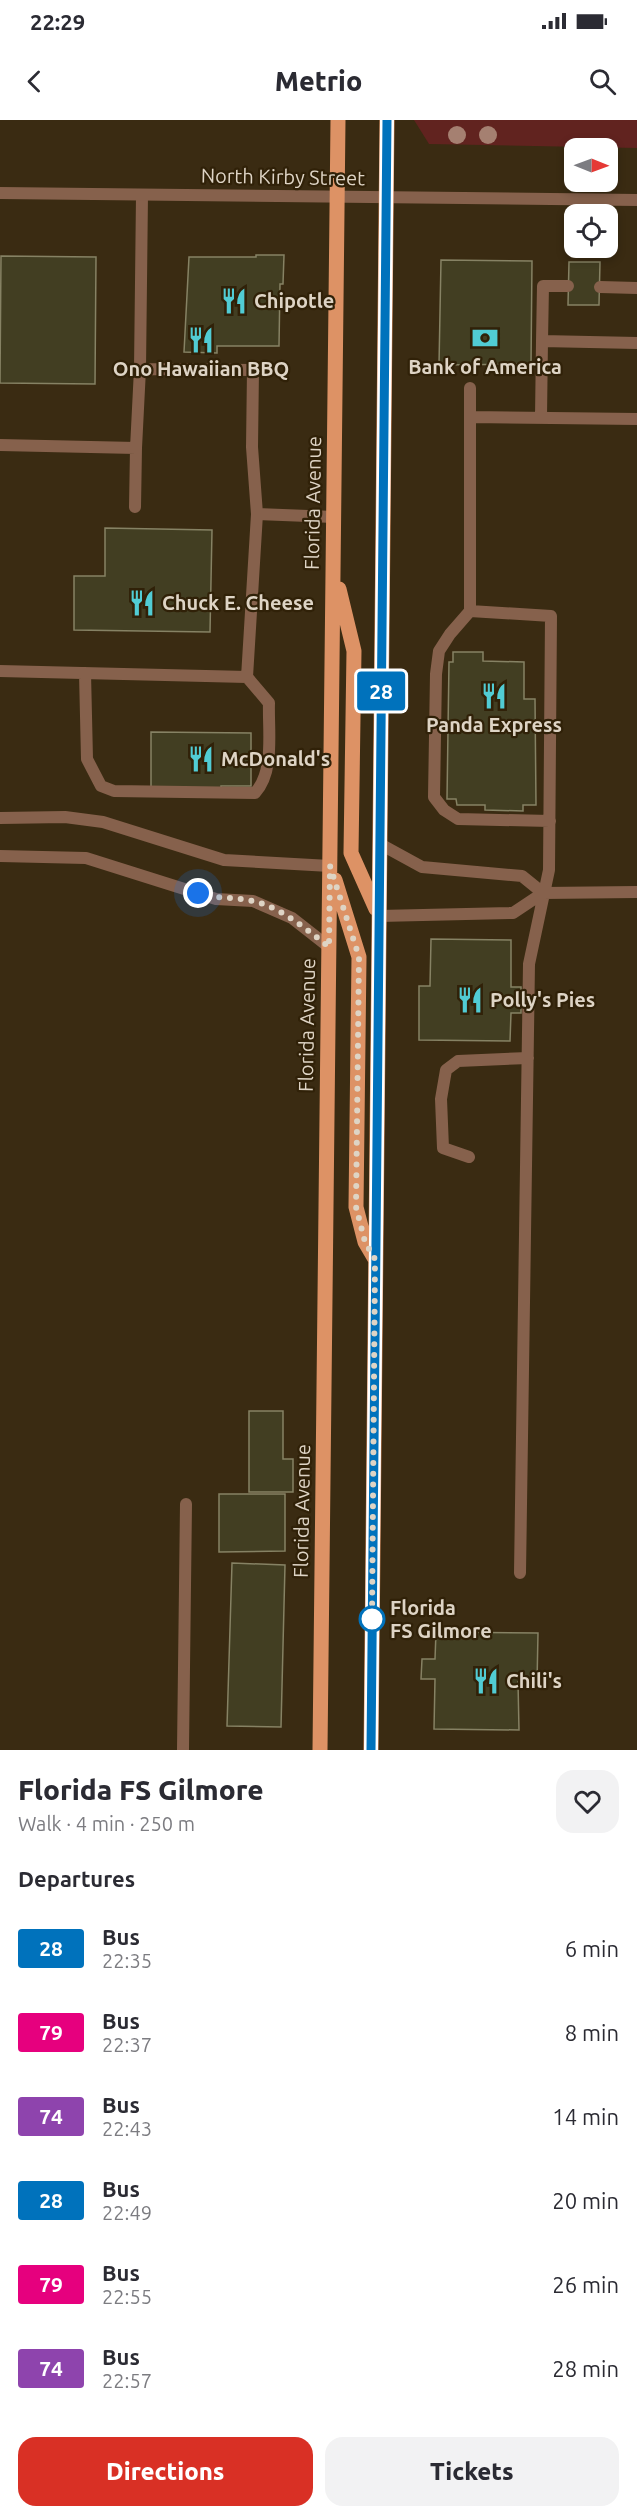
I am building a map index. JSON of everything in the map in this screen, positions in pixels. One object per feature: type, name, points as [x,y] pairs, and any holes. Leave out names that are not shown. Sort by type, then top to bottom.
[{"type":"main road","name":"Florida Avenue","points":[[320,1750],[338,120]]},
{"type":"main road","points":[[370,1750],[387,120]]},
{"type":"main road","points":[[334,568],[354,651],[351,853],[379,916]]},
{"type":"main road","points":[[330,866],[359,957],[356,1207],[365,1242],[375,1259]]},
{"type":"street","name":"North Kirby Street","points":[[0,193],[637,200]]},
{"type":"street","points":[[135,507],[140,369],[141,195]]},
{"type":"street","points":[[542,417],[543,286],[568,286]]},
{"type":"street","points":[[600,287],[637,288]]},
{"type":"street","points":[[542,341],[637,343]]},
{"type":"street","points":[[85,673],[87,759],[101,786],[114,791],[255,793],[264,784],[267,772],[269,703],[247,677],[257,514],[252,447],[253,370],[140,369]]},
{"type":"street","points":[[470,388],[470,611],[439,651],[436,674],[434,797],[444,810],[458,819],[550,821]]},
{"type":"street","points":[[470,417],[637,418]]},
{"type":"street","points":[[0,445],[136,448]]},
{"type":"street","points":[[257,514],[334,517]]},
{"type":"street","points":[[470,611],[551,616],[549,870],[529,964],[520,1573]]},
{"type":"street","points":[[0,671],[247,677]]},
{"type":"street","points":[[0,818],[65,817],[103,822],[224,860],[330,866]]},
{"type":"street","points":[[380,844],[422,867],[522,876],[543,893]]},
{"type":"street","points":[[0,856],[86,858],[216,898],[254,901],[292,918],[329,947]]},
{"type":"street","points":[[379,916],[513,913],[543,893],[637,892]]},
{"type":"street","points":[[469,1157],[443,1148],[441,1100],[446,1070],[458,1061],[528,1058]]},
{"type":"street","points":[[183,1750],[186,1504]]},
{"type":"shaded area","points":[[414,120],[637,120],[637,148],[618,148],[618,138],[564,138],[564,147],[429,144]]},
{"type":"building","name":"Chipotle","points":[[256,255],[284,255],[283,284],[280,284],[279,346],[217,346],[217,353],[184,352],[189,257],[256,257]]},
{"type":"building","points":[[1,256],[96,257],[95,384],[0,383]]},
{"type":"building","name":"Bank of America","points":[[441,260],[532,261],[531,364],[439,365]]},
{"type":"building","points":[[569,262],[600,262],[599,305],[568,305]]},
{"type":"building","name":"Chuck E. Cheese","points":[[105,528],[212,530],[210,632],[74,630],[74,576],[105,576]]},
{"type":"building","points":[[453,652],[483,652],[483,661],[524,662],[524,699],[535,699],[536,805],[523,805],[523,811],[485,810],[485,805],[457,805],[456,799],[447,799],[449,662],[453,662]]},
{"type":"building","name":"McDonald's","points":[[151,732],[251,733],[251,786],[221,786],[221,790],[151,790]]},
{"type":"building","name":"Polly's Pies","points":[[431,939],[511,940],[511,987],[521,987],[521,1013],[511,1013],[510,1041],[419,1040],[419,986],[430,986]]},
{"type":"building","points":[[249,1411],[283,1411],[283,1459],[293,1459],[293,1492],[249,1492]]},
{"type":"building","points":[[219,1494],[285,1494],[285,1551],[219,1552]]},
{"type":"building","points":[[232,1563],[285,1565],[281,1727],[227,1726]]},
{"type":"building","name":"Chili's","points":[[436,1632],[538,1633],[537,1683],[518,1682],[519,1730],[434,1729],[435,1679],[421,1679],[422,1659],[435,1659]]},
{"type":"bus line","name":"28","points":[[371,1750],[387,120]]},
{"type":"place","name":"Chipotle","points":[[234,301]]},
{"type":"place","name":"Bank of America","points":[[485,338]]},
{"type":"place","name":"Ono Hawaiian BBQ","points":[[201,340]]},
{"type":"place","name":"Chuck E. Cheese","points":[[142,603]]},
{"type":"place","name":"Panda Express","points":[[494,696]]},
{"type":"place","name":"McDonald's","points":[[201,759]]},
{"type":"place","name":"Polly's Pies","points":[[470,1000]]},
{"type":"place","name":"Florida FS Gilmore","points":[[372,1619]]},
{"type":"place","name":"Chili's","points":[[486,1681]]},
{"type":"route","points":[[198,893],[216,898],[254,901],[292,918],[329,947],[330,866],[359,957],[356,1207],[365,1242],[375,1259],[372,1619]]}]
